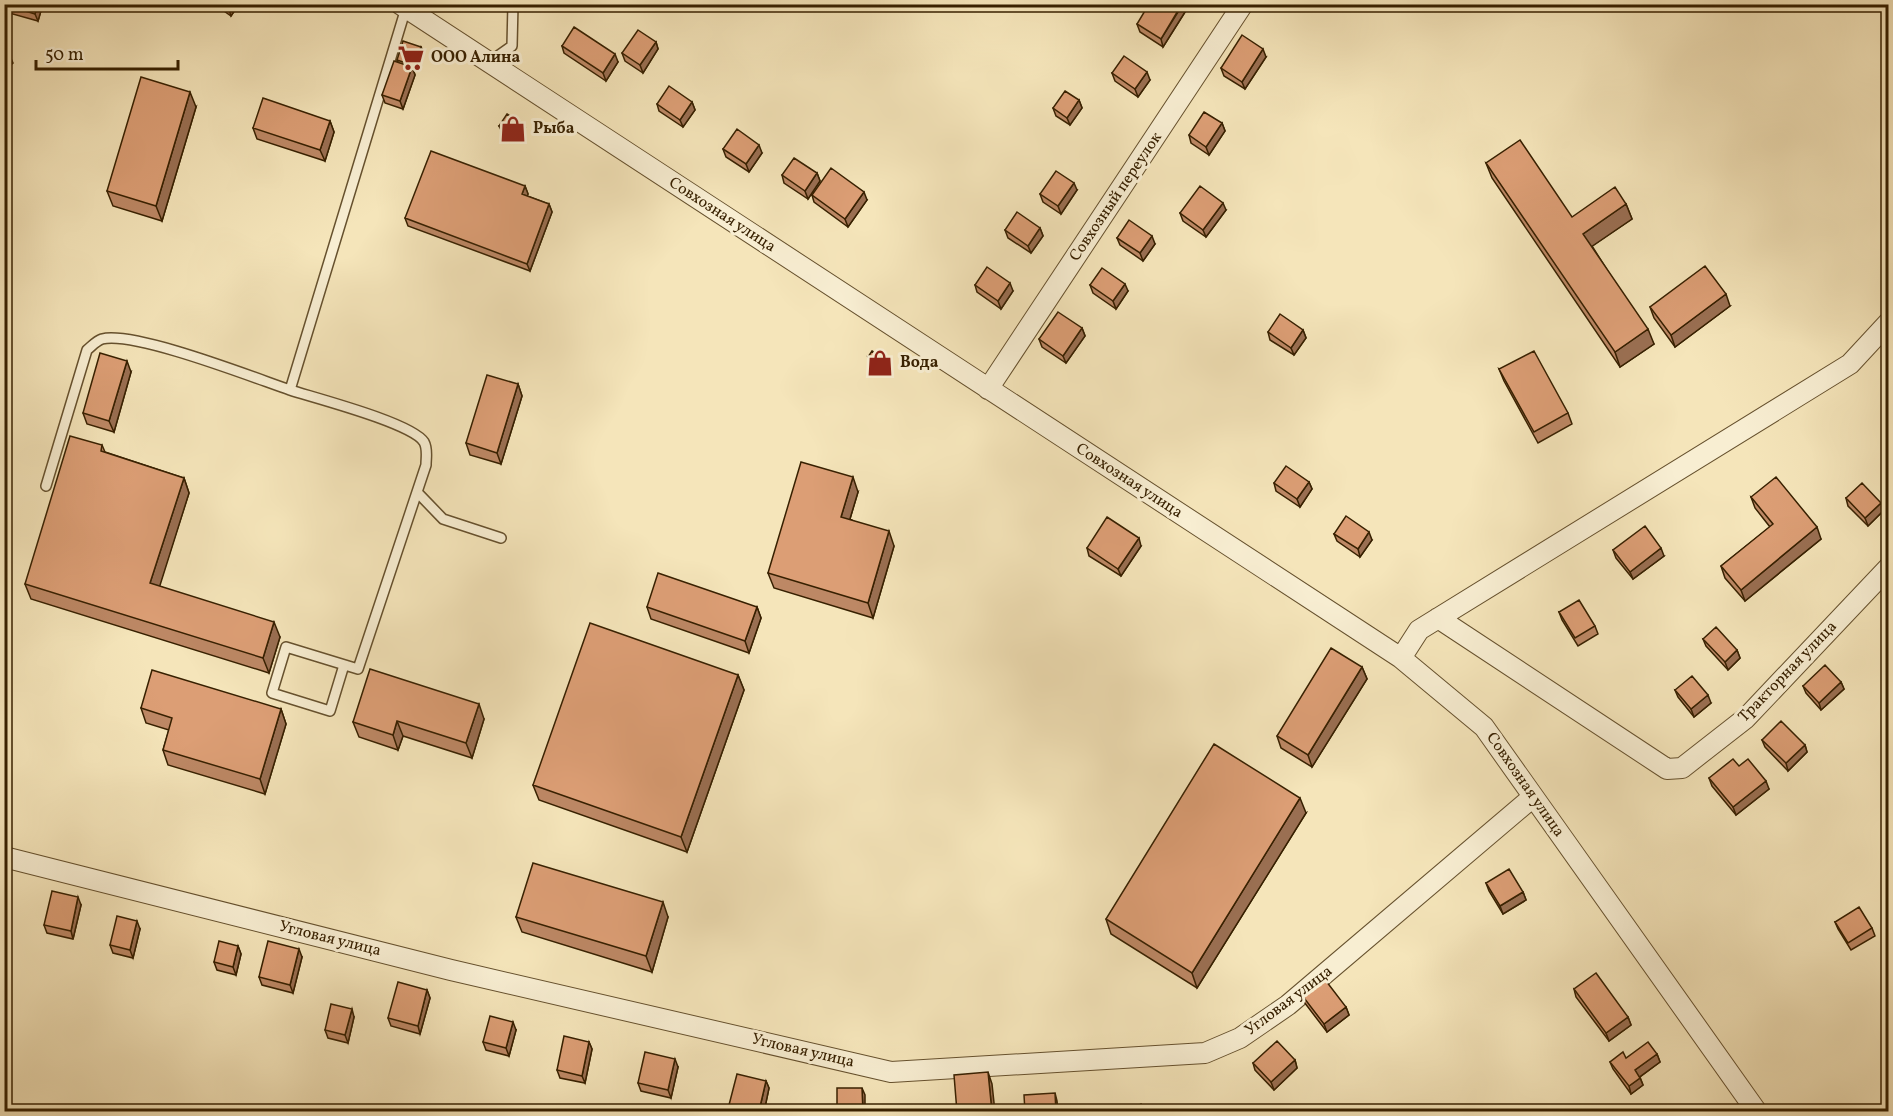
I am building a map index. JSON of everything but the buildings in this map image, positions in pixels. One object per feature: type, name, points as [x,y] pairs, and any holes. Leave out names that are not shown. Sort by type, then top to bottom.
[{"type":"street","name":"Совхозный переулок","points":[[988,389],[1244,4]]},
{"type":"street","name":"Совхозная улица","points":[[403,6],[1401,658],[1484,727],[1757,1112]]},
{"type":"street","points":[[1401,658],[1419,630],[1850,364],[1888,323]]},
{"type":"street","name":"Тракторная улица","points":[[1438,618],[1667,769],[1682,768],[1746,718],[1888,568]]},
{"type":"street","name":"Угловая улица","points":[[4,857],[452,970],[891,1072],[1205,1053],[1240,1038],[1288,1005],[1533,797]]},
{"type":"lane","points":[[488,63],[512,46],[513,4]]},
{"type":"lane","points":[[290,390],[403,6]]},
{"type":"lane","points":[[46,486],[87,350],[100,339],[121,338],[149,344],[414,433],[424,442],[427,452],[417,492],[358,669],[286,647],[272,693],[330,711],[344,665]]},
{"type":"lane","points":[[417,492],[443,519],[501,538]]},
{"type":"place","name":"ООО Алина","points":[[411,58]]},
{"type":"place","name":"Рыба","points":[[513,129]]},
{"type":"place","name":"Вода","points":[[880,363]]}]
